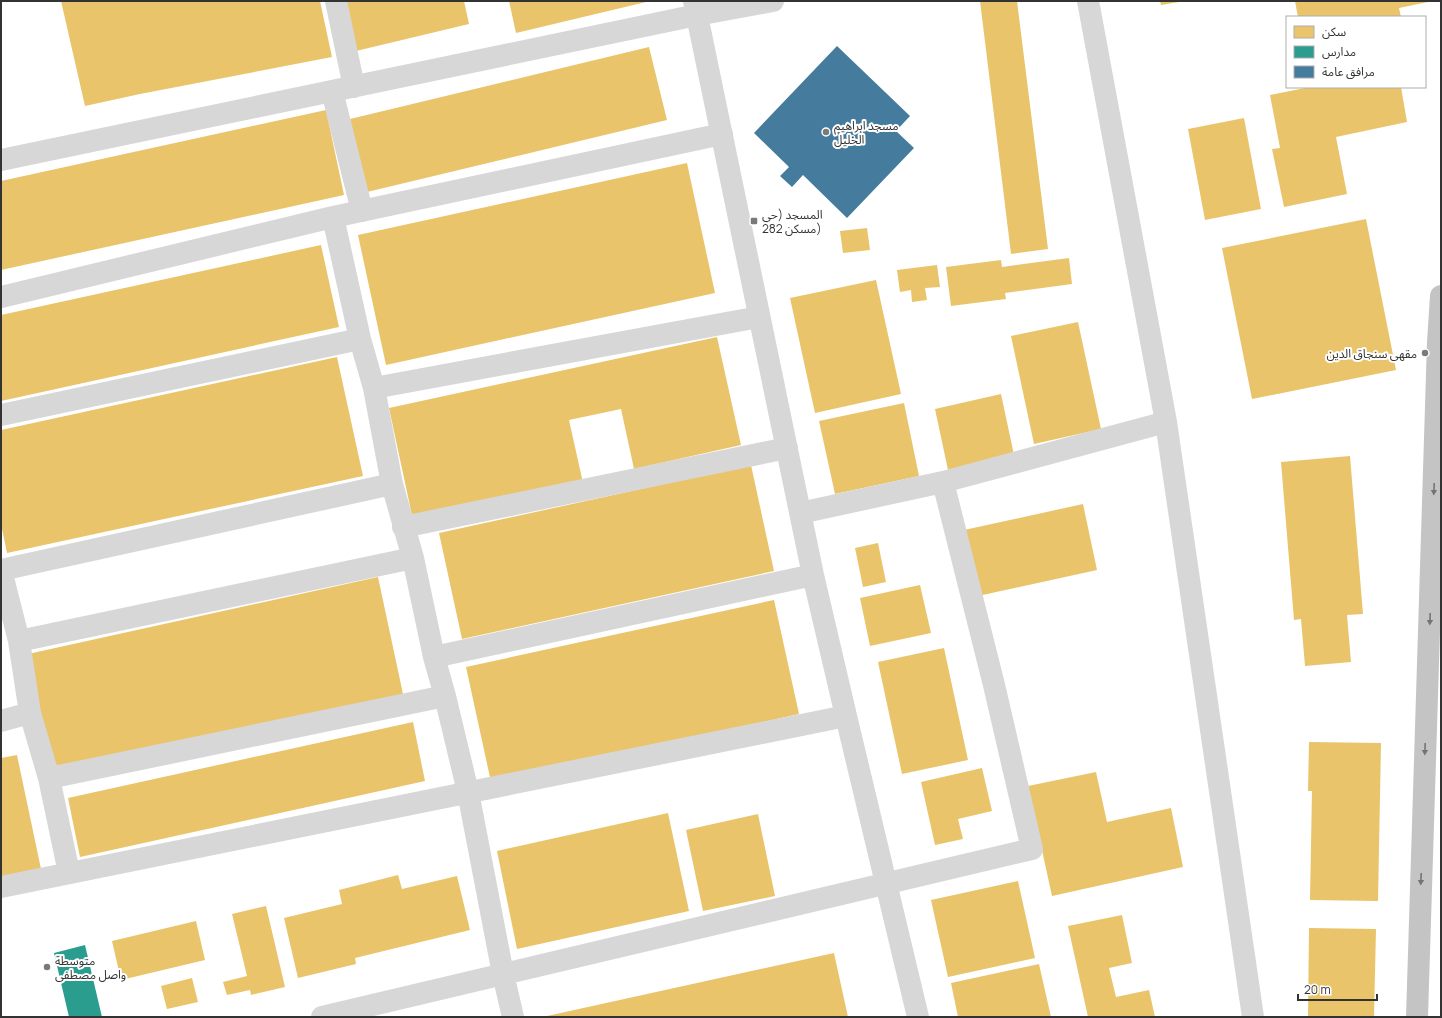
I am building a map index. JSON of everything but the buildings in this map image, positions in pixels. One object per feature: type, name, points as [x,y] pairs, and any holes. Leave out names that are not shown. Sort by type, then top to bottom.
[{"type":"highway","points":[[1417,1017],[1438,350],[1441,296]]},
{"type":"street","points":[[336,1],[354,87]]},
{"type":"street","points":[[1,160],[354,87],[696,8],[773,1]]},
{"type":"street","points":[[1088,1],[1166,422],[1253,1017]]},
{"type":"street","points":[[696,8],[800,513],[846,716],[918,1017]]},
{"type":"street","points":[[332,91],[362,211]]},
{"type":"street","points":[[1,297],[333,217],[722,134]]},
{"type":"street","points":[[333,217],[360,339],[374,388],[392,484],[413,558],[434,657],[468,792],[503,974],[513,1017]]},
{"type":"street","points":[[374,388],[759,317]]},
{"type":"street","points":[[1,415],[360,339]]},
{"type":"street","points":[[800,513],[943,482],[1166,422]]},
{"type":"street","points":[[403,527],[787,448]]},
{"type":"street","points":[[322,1017],[1032,849],[994,684],[943,482]]},
{"type":"street","points":[[69,873],[49,778],[30,714],[19,641],[1,570],[392,484]]},
{"type":"street","points":[[19,641],[413,558]]},
{"type":"street","points":[[434,657],[814,575]]},
{"type":"street","points":[[49,778],[445,696]]},
{"type":"street","points":[[1,721],[30,714]]},
{"type":"street","points":[[1,887],[846,716]]},
{"type":"place","name":"مسجد ابراهيم الخليل","points":[[826,132]]},
{"type":"place","name":"المسجد (حي 282 مسكن)","points":[[754,221]]},
{"type":"place","name":"مقهى سنجاق الدين","points":[[1425,353]]},
{"type":"place","name":"متوسطة واصل مصطفى","points":[[47,967]]}]
